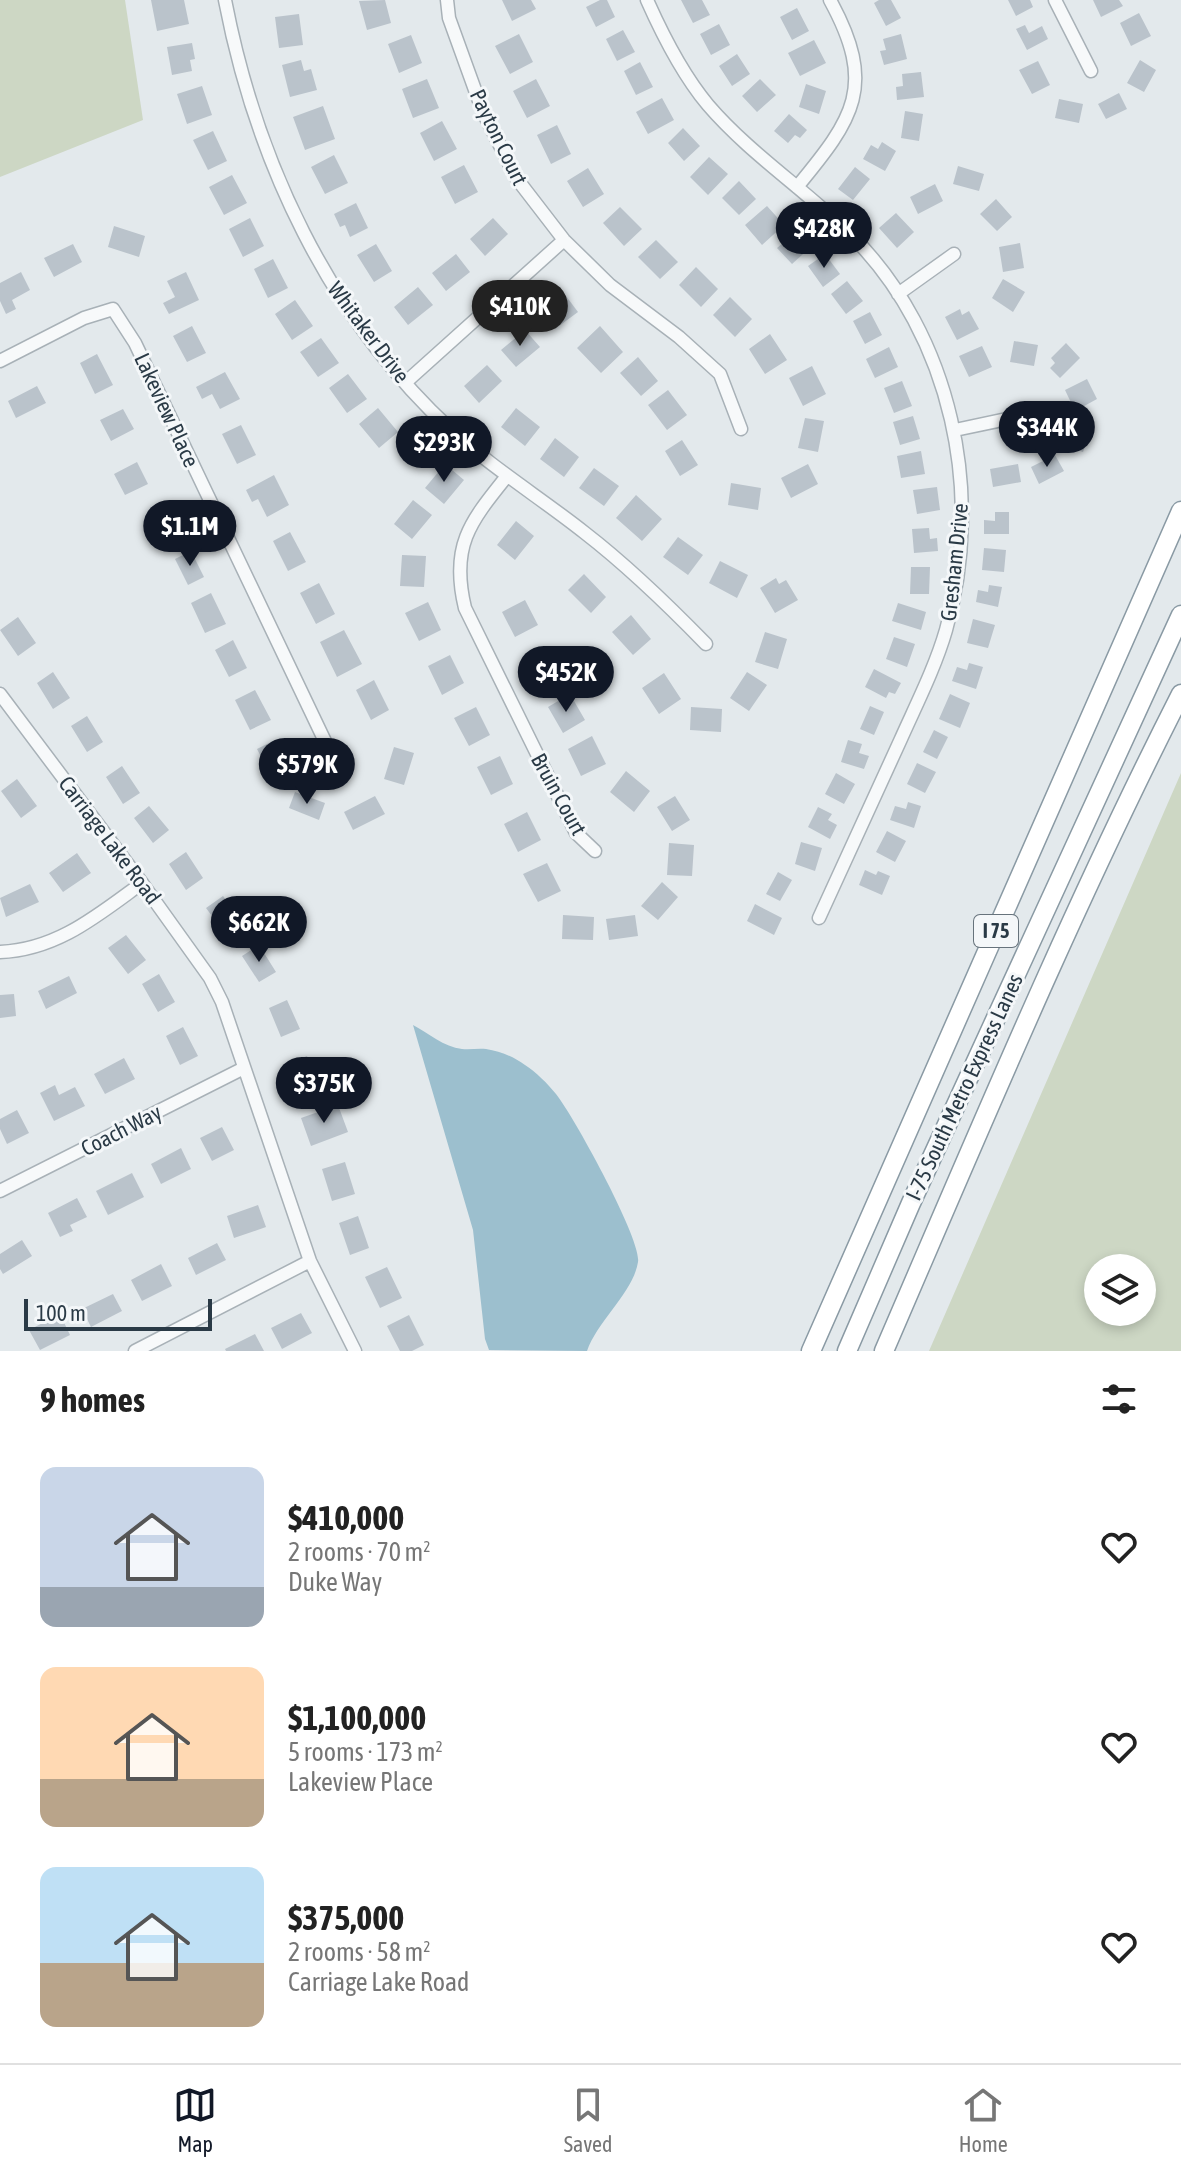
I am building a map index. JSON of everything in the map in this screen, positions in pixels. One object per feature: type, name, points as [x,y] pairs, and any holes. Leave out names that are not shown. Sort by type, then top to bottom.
[{"type":"highway","name":"I 75","points":[[811,1351],[1181,511]]},
{"type":"highway","name":"I-75 South Metro Express Lanes","points":[[847,1351],[911,1203],[1181,615]]},
{"type":"highway","name":"I-75 South Metro Express Lanes","points":[[1165,651],[1181,622]]},
{"type":"highway","points":[[884,1351],[1023,1030],[1132,791],[1181,694]]},
{"type":"street","name":"Whitaker Drive","points":[[225,0],[256,119],[299,223],[334,290],[406,382],[450,429],[647,585],[706,644]]},
{"type":"street","name":"Payton Court","points":[[447,0],[449,18],[483,112],[517,179],[564,240],[610,285],[679,337],[720,374],[741,429]]},
{"type":"street","name":"Gresham Drive","points":[[647,0],[672,51],[706,103],[734,132],[853,237],[898,294],[939,376],[955,430],[961,469],[961,537],[946,631],[914,710],[819,918]]},
{"type":"street","points":[[797,187],[835,141],[847,117],[854,91],[855,69],[851,47],[844,25],[830,0]]},
{"type":"street","points":[[1055,0],[1091,71]]},
{"type":"street","points":[[406,382],[564,240]]},
{"type":"street","points":[[898,294],[954,254]]},
{"type":"street","name":"Lakeview Place","points":[[0,361],[84,318],[113,309],[135,343],[332,756]]},
{"type":"street","points":[[955,430],[1031,414]]},
{"type":"street","name":"Bruin Court","points":[[507,476],[474,517],[461,555],[460,587],[465,608],[576,833],[595,851]]},
{"type":"street","name":"Carriage Lake Road","points":[[0,694],[210,978],[222,1002],[242,1069],[310,1261],[355,1351]]},
{"type":"street","points":[[0,952],[15,952],[51,943],[81,927],[142,883]]},
{"type":"street","name":"Coach Way","points":[[0,1191],[242,1069]]},
{"type":"street","points":[[135,1351],[310,1261]]},
{"type":"green space","points":[[0,0],[125,0],[143,120],[0,177]]},
{"type":"green space","points":[[1181,773],[1181,1351],[929,1351]]},
{"type":"water","points":[[413,1025],[449,1046],[496,1051],[529,1068],[542,1078],[565,1106],[590,1151],[629,1229],[638,1262],[623,1296],[599,1328],[587,1351],[489,1350],[485,1339],[473,1230]]},
{"type":"building","points":[[151,0],[184,0],[189,24],[157,31]]},
{"type":"building","points":[[385,0],[391,23],[367,30],[359,1]]},
{"type":"building","points":[[502,0],[531,0],[536,9],[512,21]]},
{"type":"building","points":[[607,0],[615,17],[596,27],[586,7]]},
{"type":"building","points":[[681,0],[702,0],[710,15],[693,23]]},
{"type":"building","points":[[891,0],[901,18],[886,26],[874,3]]},
{"type":"building","points":[[1008,0],[1030,0],[1033,7],[1016,16]]},
{"type":"building","points":[[1093,0],[1119,0],[1123,6],[1101,17]]},
{"type":"building","points":[[797,8],[809,31],[792,40],[780,17]]},
{"type":"building","points":[[1139,13],[1151,36],[1131,46],[1120,23]]},
{"type":"building","points":[[299,14],[303,45],[279,48],[275,17]]},
{"type":"building","points":[[719,24],[730,45],[711,55],[700,34]]},
{"type":"building","points":[[1025,25],[1029,33],[1042,26],[1048,39],[1027,50],[1016,29]]},
{"type":"building","points":[[623,30],[635,52],[617,61],[606,39]]},
{"type":"building","points":[[519,34],[533,62],[510,74],[495,46]]},
{"type":"building","points":[[901,34],[907,59],[884,65],[880,51],[886,50],[883,39]]},
{"type":"building","points":[[411,35],[422,63],[399,73],[388,44]]},
{"type":"building","points":[[814,40],[826,63],[800,76],[788,53]]},
{"type":"building","points":[[192,43],[195,59],[190,60],[192,71],[172,75],[167,47]]},
{"type":"building","points":[[737,54],[750,74],[732,86],[719,66]]},
{"type":"building","points":[[301,60],[304,71],[311,69],[317,90],[290,97],[282,65]]},
{"type":"building","points":[[1140,60],[1156,70],[1144,92],[1127,83]]},
{"type":"building","points":[[1038,61],[1050,85],[1032,94],[1019,70]]},
{"type":"building","points":[[640,62],[653,87],[636,95],[624,71]]},
{"type":"building","points":[[921,72],[924,97],[897,100],[896,87],[903,86],[902,74]]},
{"type":"building","points":[[427,79],[439,108],[413,118],[402,89]]},
{"type":"building","points":[[536,79],[550,106],[527,118],[513,91]]},
{"type":"building","points":[[760,79],[776,95],[757,112],[742,96]]},
{"type":"building","points":[[806,84],[826,91],[819,114],[799,107]]},
{"type":"building","points":[[202,86],[212,115],[187,124],[177,94]]},
{"type":"building","points":[[1119,93],[1127,109],[1106,119],[1098,104]]},
{"type":"building","points":[[662,98],[674,120],[648,134],[636,112]]},
{"type":"building","points":[[1059,99],[1083,104],[1079,123],[1055,118]]},
{"type":"building","points":[[323,106],[335,139],[305,150],[293,117]]},
{"type":"building","points":[[905,111],[923,114],[919,141],[901,138]]},
{"type":"building","points":[[789,114],[807,130],[800,138],[795,135],[788,143],[774,131]]},
{"type":"building","points":[[442,121],[457,149],[434,161],[420,133]]},
{"type":"building","points":[[557,125],[571,154],[551,164],[537,135]]},
{"type":"building","points":[[683,128],[700,146],[684,161],[668,143]]},
{"type":"building","points":[[213,131],[227,161],[208,170],[193,140]]},
{"type":"building","points":[[882,142],[896,151],[885,171],[863,159],[871,145],[878,149]]},
{"type":"building","points":[[334,155],[348,183],[325,194],[311,167]]},
{"type":"building","points":[[709,157],[728,174],[708,195],[690,177]]},
{"type":"building","points":[[464,165],[478,192],[455,204],[441,177]]},
{"type":"building","points":[[958,166],[984,174],[979,191],[953,184]]},
{"type":"building","points":[[855,167],[870,179],[853,200],[838,189]]},
{"type":"building","points":[[588,168],[604,194],[583,207],[567,181]]},
{"type":"building","points":[[232,175],[247,203],[224,215],[209,187]]},
{"type":"building","points":[[739,181],[756,199],[739,215],[722,198]]},
{"type":"building","points":[[935,184],[943,201],[918,214],[910,197]]},
{"type":"building","points":[[996,199],[1012,217],[997,231],[980,214]]},
{"type":"building","points":[[356,203],[368,228],[350,237],[345,225],[340,227],[334,214]]},
{"type":"building","points":[[767,206],[784,225],[762,245],[745,225]]},
{"type":"building","points":[[620,207],[642,229],[624,246],[603,223]]},
{"type":"building","points":[[896,213],[914,232],[897,248],[879,228]]},
{"type":"building","points":[[250,218],[264,246],[243,257],[229,229]]},
{"type":"building","points":[[493,218],[508,234],[485,256],[470,239]]},
{"type":"building","points":[[114,226],[145,236],[139,257],[108,247]]},
{"type":"building","points":[[798,230],[812,246],[792,264],[777,248]]},
{"type":"building","points":[[656,240],[678,262],[660,279],[638,257]]},
{"type":"building","points":[[1020,243],[1024,268],[1003,272],[999,247]]},
{"type":"building","points":[[73,244],[82,262],[54,277],[44,258]]},
{"type":"building","points":[[376,244],[392,271],[374,282],[357,255]]},
{"type":"building","points":[[456,254],[470,272],[446,291],[432,273]]},
{"type":"building","points":[[825,254],[840,274],[823,287],[808,266]]},
{"type":"building","points":[[273,259],[288,288],[268,298],[254,269]]},
{"type":"building","points":[[696,267],[718,289],[701,307],[679,285]]},
{"type":"building","points":[[21,272],[30,290],[12,300],[16,309],[6,314],[0,301],[0,283]]},
{"type":"building","points":[[186,272],[199,300],[169,314],[163,303],[175,297],[167,281]]},
{"type":"building","points":[[1003,279],[1025,292],[1013,312],[992,298]]},
{"type":"building","points":[[847,281],[863,301],[846,314],[831,294]]},
{"type":"building","points":[[418,287],[433,305],[408,325],[394,307]]},
{"type":"building","points":[[566,296],[578,312],[555,329],[543,313]]},
{"type":"building","points":[[730,297],[752,319],[735,337],[713,315]]},
{"type":"building","points":[[295,300],[313,326],[292,340],[275,314]]},
{"type":"building","points":[[960,309],[962,315],[969,311],[979,329],[957,340],[945,317]]},
{"type":"building","points":[[870,312],[882,335],[865,344],[853,321]]},
{"type":"building","points":[[192,326],[206,353],[187,362],[173,336]]},
{"type":"building","points":[[600,326],[623,352],[601,373],[577,348]]},
{"type":"building","points":[[525,330],[540,347],[516,367],[501,350]]},
{"type":"building","points":[[770,334],[787,360],[765,374],[749,349]]},
{"type":"building","points":[[321,338],[339,363],[318,377],[300,352]]},
{"type":"building","points":[[1014,341],[1038,345],[1034,366],[1010,362]]},
{"type":"building","points":[[1066,343],[1080,358],[1060,378],[1050,368],[1055,363],[1051,358]]},
{"type":"building","points":[[982,346],[992,367],[969,377],[959,356]]},
{"type":"building","points":[[889,347],[898,367],[875,378],[866,359]]},
{"type":"building","points":[[97,354],[113,385],[95,394],[80,363]]},
{"type":"building","points":[[638,357],[658,381],[641,396],[620,373]]},
{"type":"building","points":[[487,365],[502,381],[479,403],[464,386]]},
{"type":"building","points":[[812,366],[826,394],[803,406],[789,378]]},
{"type":"building","points":[[225,372],[240,399],[220,409],[212,394],[202,399],[196,387]]},
{"type":"building","points":[[348,374],[367,399],[347,413],[329,388]]},
{"type":"building","points":[[1087,379],[1097,399],[1075,411],[1065,390]]},
{"type":"building","points":[[902,381],[912,406],[894,413],[884,388]]},
{"type":"building","points":[[37,386],[46,403],[16,418],[8,401]]},
{"type":"building","points":[[668,390],[687,415],[667,430],[648,405]]},
{"type":"building","points":[[378,408],[398,432],[379,448],[359,424]]},
{"type":"building","points":[[516,408],[540,427],[525,446],[501,427]]},
{"type":"building","points":[[123,409],[134,429],[111,441],[100,420]]},
{"type":"building","points":[[913,416],[920,439],[900,445],[893,422]]},
{"type":"building","points":[[805,418],[824,421],[818,452],[798,448]]},
{"type":"building","points":[[1071,423],[1091,429],[1083,452],[1063,445]]},
{"type":"building","points":[[241,425],[256,455],[237,464],[222,434]]},
{"type":"building","points":[[555,438],[579,457],[564,477],[540,459]]},
{"type":"building","points":[[682,440],[698,465],[680,476],[665,451]]},
{"type":"building","points":[[921,451],[925,474],[901,478],[897,456]]},
{"type":"building","points":[[1055,455],[1064,471],[1039,484],[1031,467]]},
{"type":"building","points":[[137,462],[148,484],[125,495],[114,474]]},
{"type":"building","points":[[445,464],[464,480],[444,504],[425,488]]},
{"type":"building","points":[[808,464],[818,484],[791,498],[781,478]]},
{"type":"building","points":[[1018,464],[1021,482],[993,487],[990,469]]},
{"type":"building","points":[[594,468],[619,486],[604,506],[579,488]]},
{"type":"building","points":[[274,475],[289,505],[267,517],[258,499],[252,502],[246,490]]},
{"type":"building","points":[[731,483],[761,488],[758,510],[728,505]]},
{"type":"building","points":[[937,487],[940,510],[917,514],[913,490]]},
{"type":"building","points":[[636,495],[662,519],[642,541],[616,518]]},
{"type":"building","points":[[413,500],[432,515],[412,539],[394,524]]},
{"type":"building","points":[[166,502],[182,532],[163,542],[147,512]]},
{"type":"building","points":[[995,512],[1009,512],[1009,534],[984,534],[984,520],[995,521]]},
{"type":"building","points":[[516,521],[534,536],[515,560],[497,545]]},
{"type":"building","points":[[929,528],[930,539],[937,538],[938,551],[914,553],[912,529]]},
{"type":"building","points":[[290,532],[306,562],[288,571],[273,541]]},
{"type":"building","points":[[678,537],[703,555],[688,575],[663,557]]},
{"type":"building","points":[[984,548],[1006,550],[1004,572],[982,570]]},
{"type":"building","points":[[191,551],[204,577],[188,585],[175,559]]},
{"type":"building","points":[[402,555],[426,556],[424,587],[400,586]]},
{"type":"building","points":[[720,561],[748,575],[737,598],[709,583]]},
{"type":"building","points":[[911,567],[930,567],[929,594],[910,594]]},
{"type":"building","points":[[584,574],[606,597],[591,613],[568,590]]},
{"type":"building","points":[[776,578],[779,584],[786,580],[798,600],[775,613],[760,588]]},
{"type":"building","points":[[319,583],[335,614],[316,624],[300,593]]},
{"type":"building","points":[[989,585],[1002,587],[998,607],[976,602],[978,590],[988,592]]},
{"type":"building","points":[[211,593],[226,624],[205,633],[191,603]]},
{"type":"building","points":[[525,600],[538,625],[515,637],[502,612]]},
{"type":"building","points":[[428,602],[441,630],[419,641],[405,613]]},
{"type":"building","points":[[898,603],[926,612],[921,630],[892,621]]},
{"type":"building","points":[[631,615],[651,639],[633,655],[612,632]]},
{"type":"building","points":[[18,617],[36,643],[18,656],[0,630]]},
{"type":"building","points":[[973,619],[995,625],[988,648],[967,643]]},
{"type":"building","points":[[344,630],[362,664],[337,677],[320,642]]},
{"type":"building","points":[[765,632],[787,639],[778,669],[755,662]]},
{"type":"building","points":[[894,637],[915,644],[907,667],[886,659]]},
{"type":"building","points":[[233,640],[247,668],[229,677],[215,650]]},
{"type":"building","points":[[548,647],[562,674],[539,686],[525,658]]},
{"type":"building","points":[[450,655],[464,683],[442,695],[428,666]]},
{"type":"building","points":[[969,663],[983,667],[976,689],[952,681],[957,667],[967,670]]},
{"type":"building","points":[[874,669],[901,683],[895,694],[889,692],[886,698],[865,687]]},
{"type":"building","points":[[53,672],[70,698],[53,709],[37,683]]},
{"type":"building","points":[[747,672],[767,685],[749,711],[730,698]]},
{"type":"building","points":[[664,673],[681,699],[659,714],[642,688]]},
{"type":"building","points":[[374,680],[389,710],[371,720],[356,690]]},
{"type":"building","points":[[255,690],[271,720],[250,730],[235,700]]},
{"type":"building","points":[[570,694],[585,720],[563,733],[548,707]]},
{"type":"building","points":[[950,694],[970,703],[960,728],[939,719]]},
{"type":"building","points":[[870,706],[884,712],[874,735],[860,729]]},
{"type":"building","points":[[476,707],[490,735],[469,746],[454,718]]},
{"type":"building","points":[[691,707],[722,709],[721,732],[690,730]]},
{"type":"building","points":[[87,716],[103,742],[87,752],[71,726]]},
{"type":"building","points":[[934,730],[948,737],[937,759],[923,752]]},
{"type":"building","points":[[592,736],[606,764],[581,776],[568,749]]},
{"type":"building","points":[[275,740],[289,769],[272,778],[257,749]]},
{"type":"building","points":[[848,740],[862,744],[859,753],[869,756],[864,769],[841,762]]},
{"type":"building","points":[[394,747],[414,753],[404,785],[384,779]]},
{"type":"building","points":[[500,756],[513,784],[491,795],[477,767]]},
{"type":"building","points":[[917,763],[936,772],[925,793],[907,784]]},
{"type":"building","points":[[122,766],[140,793],[123,804],[106,777]]},
{"type":"building","points":[[626,771],[650,791],[634,812],[610,792]]},
{"type":"building","points":[[836,773],[855,784],[844,804],[825,794]]},
{"type":"building","points":[[17,779],[37,806],[21,818],[1,791]]},
{"type":"building","points":[[295,792],[325,803],[319,820],[289,808]]},
{"type":"building","points":[[375,796],[385,814],[353,830],[344,812]]},
{"type":"building","points":[[675,796],[690,820],[672,831],[657,807]]},
{"type":"building","points":[[908,802],[921,806],[914,828],[890,820],[895,806],[906,809]]},
{"type":"building","points":[[149,806],[169,830],[153,843],[134,818]]},
{"type":"building","points":[[818,807],[832,814],[828,820],[837,825],[830,839],[808,827]]},
{"type":"building","points":[[527,812],[541,840],[518,852],[504,824]]},
{"type":"building","points":[[887,831],[906,841],[895,862],[876,852]]},
{"type":"building","points":[[801,842],[822,848],[815,871],[795,864]]},
{"type":"building","points":[[669,843],[694,845],[692,876],[667,875]]},
{"type":"building","points":[[186,852],[203,878],[186,890],[169,864]]},
{"type":"building","points":[[77,853],[91,873],[63,892],[49,873]]},
{"type":"building","points":[[547,863],[561,891],[538,902],[523,874]]},
{"type":"building","points":[[865,870],[890,876],[882,895],[859,885]]},
{"type":"building","points":[[778,872],[792,880],[780,901],[766,894]]},
{"type":"building","points":[[662,882],[678,897],[658,920],[641,906]]},
{"type":"building","points":[[30,884],[39,902],[6,917],[0,898]]},
{"type":"building","points":[[223,896],[243,922],[226,935],[206,908]]},
{"type":"building","points":[[755,904],[782,918],[774,935],[747,921]]},
{"type":"building","points":[[563,915],[594,917],[593,940],[562,939]]},
{"type":"building","points":[[635,915],[638,936],[609,940],[606,919]]},
{"type":"building","points":[[126,935],[146,960],[128,974],[108,948]]},
{"type":"building","points":[[259,945],[276,972],[259,982],[242,956]]},
{"type":"building","points":[[159,974],[175,1002],[158,1012],[142,984]]},
{"type":"building","points":[[69,976],[77,993],[46,1009],[38,991]]},
{"type":"building","points":[[14,994],[16,1016],[0,1018],[0,995]]},
{"type":"building","points":[[287,1000],[300,1029],[281,1037],[269,1008]]},
{"type":"building","points":[[183,1027],[198,1056],[180,1065],[166,1036]]},
{"type":"building","points":[[307,1056],[319,1087],[296,1096],[284,1065]]},
{"type":"building","points":[[124,1058],[135,1079],[105,1094],[94,1074]]},
{"type":"building","points":[[55,1085],[59,1095],[75,1087],[85,1106],[54,1121],[40,1093]]},
{"type":"building","points":[[338,1105],[348,1132],[311,1146],[301,1118]]},
{"type":"building","points":[[17,1110],[29,1133],[7,1144],[0,1129],[0,1119]]},
{"type":"building","points":[[222,1127],[234,1150],[212,1161],[200,1138]]},
{"type":"building","points":[[181,1148],[191,1169],[161,1184],[151,1164]]},
{"type":"building","points":[[345,1162],[355,1194],[332,1201],[322,1169]]},
{"type":"building","points":[[132,1173],[144,1197],[108,1215],[96,1191]]},
{"type":"building","points":[[77,1198],[87,1217],[70,1225],[73,1231],[60,1237],[48,1213]]},
{"type":"building","points":[[258,1205],[266,1227],[234,1238],[227,1216]]},
{"type":"building","points":[[358,1216],[369,1248],[350,1255],[339,1223]]},
{"type":"building","points":[[22,1240],[32,1256],[3,1274],[0,1254]]},
{"type":"building","points":[[217,1243],[226,1260],[196,1275],[188,1258]]},
{"type":"building","points":[[161,1264],[172,1286],[142,1301],[131,1280]]},
{"type":"building","points":[[387,1267],[402,1298],[380,1308],[365,1277]]},
{"type":"building","points":[[113,1294],[122,1311],[91,1327],[82,1309]]},
{"type":"building","points":[[301,1313],[312,1333],[282,1349],[271,1328]]},
{"type":"building","points":[[60,1314],[70,1335],[40,1350],[29,1330]]},
{"type":"building","points":[[409,1315],[424,1345],[412,1351],[400,1351],[387,1326]]},
{"type":"building","points":[[255,1334],[264,1351],[226,1351],[225,1349]]}]
